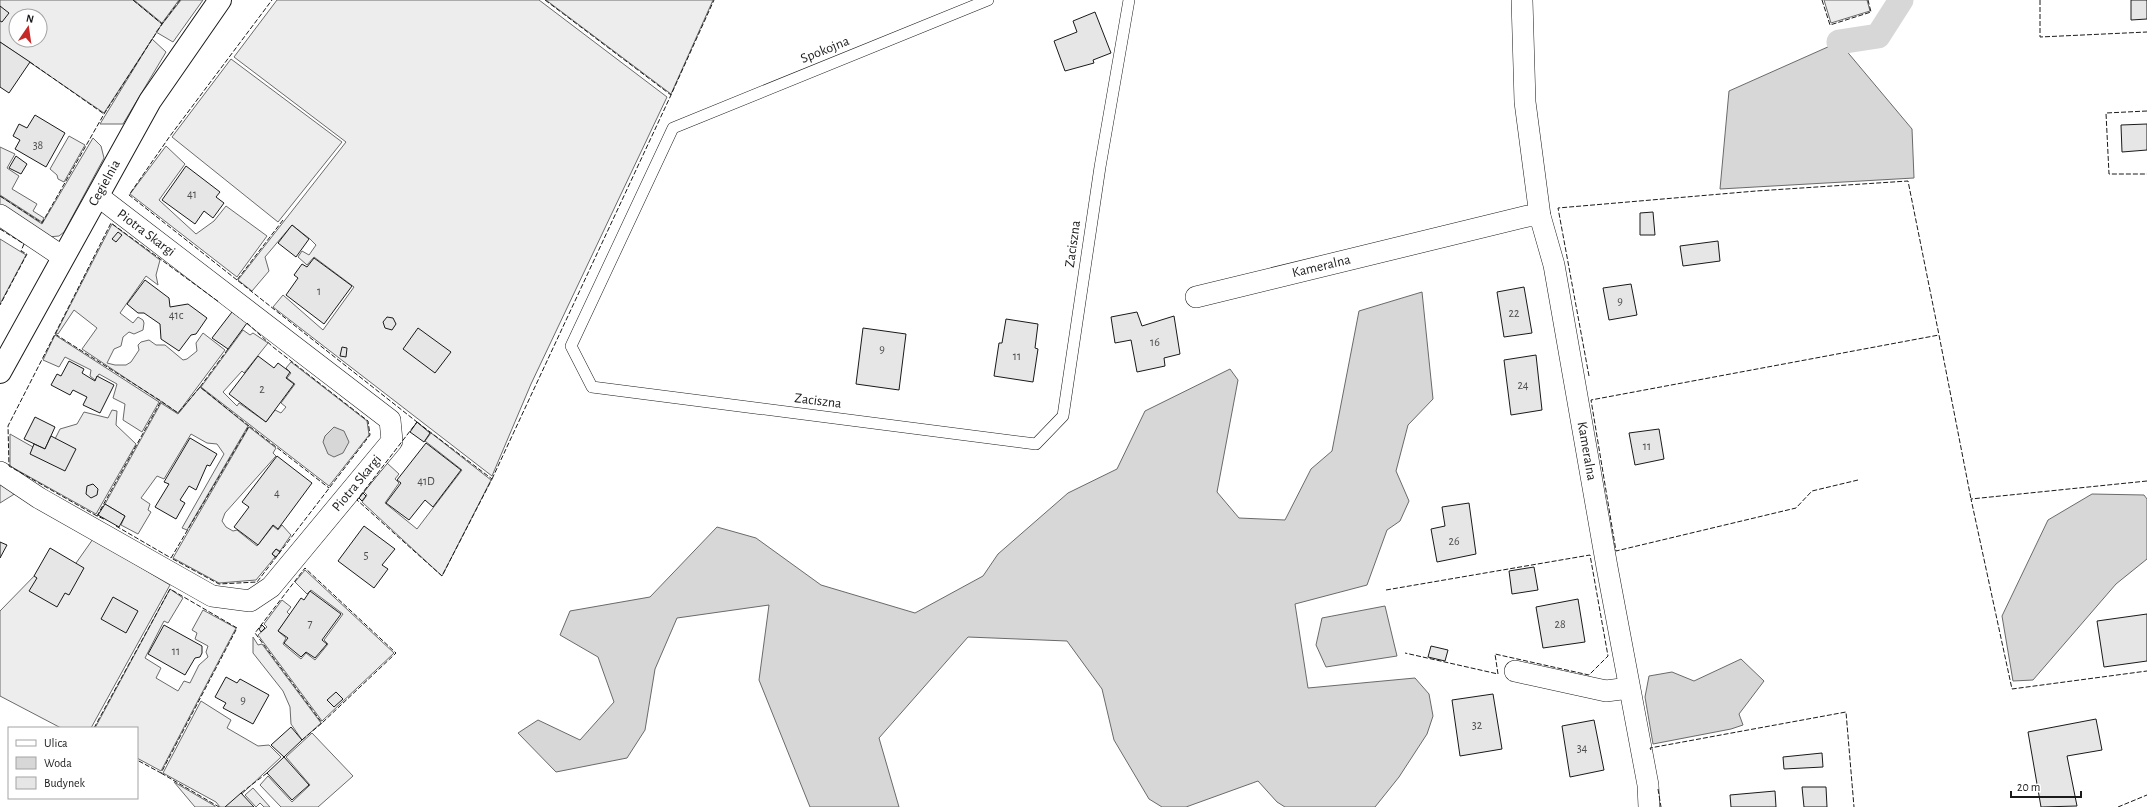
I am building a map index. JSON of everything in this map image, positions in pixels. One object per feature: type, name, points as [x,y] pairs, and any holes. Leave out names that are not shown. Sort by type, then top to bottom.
[{"type":"street","name":"Cegielnia","points":[[0,372],[150,101],[220,0]]},
{"type":"street","name":"Kameralna","points":[[1522,0],[1525,102],[1540,216],[1554,265],[1629,688],[1648,786],[1650,807]]},
{"type":"street","name":"Piotra Skargi","points":[[0,472],[39,498],[212,596],[250,601],[271,587],[392,441],[390,420],[98,196]]},
{"type":"street","points":[[0,215],[64,257]]},
{"type":"street","name":"Kameralna","points":[[1196,297],[1528,216],[1540,216]]},
{"type":"street","points":[[1515,671],[1606,691],[1629,688]]},
{"type":"lane","name":"Spokojna","points":[[673,128],[988,0]]},
{"type":"lane","name":"Zaciszna","points":[[673,128],[571,346],[592,387],[1036,444],[1063,416],[1100,167],[1129,0]]},
{"type":"shaded area","points":[[0,0],[133,0],[162,24],[104,113],[9,48],[48,48],[48,8],[8,8],[8,47],[0,42]]},
{"type":"shaded area","points":[[134,0],[179,0],[162,23]]},
{"type":"shaded area","points":[[181,0],[203,0],[173,42],[156,32]]},
{"type":"shaded area","points":[[277,0],[539,0],[667,97],[531,384],[492,476],[273,307],[283,295],[323,330],[354,287],[314,257],[307,265],[298,257],[302,251],[309,255],[316,245],[292,225],[265,257],[269,271],[252,291],[238,280],[346,142],[234,57]]},
{"type":"shaded area","points":[[546,0],[713,0],[671,94]]},
{"type":"shaded area","points":[[1824,0],[1867,0],[1870,11],[1831,23]]},
{"type":"shaded area","points":[[152,39],[166,52],[123,124],[100,124]]},
{"type":"shaded area","points":[[231,59],[342,142],[278,222],[172,137]]},
{"type":"shaded area","points":[[69,136],[85,145],[64,182],[58,179],[57,175],[50,169]]},
{"type":"shaded area","points":[[93,138],[101,146],[104,158],[64,232],[59,236],[48,237],[0,209],[0,196],[42,224]]},
{"type":"shaded area","points":[[166,146],[185,164],[159,200],[196,234],[214,221],[226,206],[267,236],[237,277],[130,194]]},
{"type":"shaded area","points":[[0,147],[15,154],[7,168],[19,176],[12,189],[37,204],[33,211],[44,218],[42,222],[0,195]]},
{"type":"shaded area","points":[[112,224],[160,260],[156,275],[158,285],[146,276],[120,313],[133,323],[138,317],[143,320],[143,330],[134,334],[129,332],[123,337],[121,346],[114,349],[107,363],[126,365],[131,362],[139,350],[138,345],[141,342],[149,340],[156,345],[165,345],[183,360],[187,359],[197,351],[196,343],[203,333],[225,350],[178,413],[82,349],[97,328],[74,310],[58,334],[56,333]]},
{"type":"shaded area","points":[[0,239],[26,255],[0,304]]},
{"type":"shaded area","points":[[243,330],[250,335],[253,333],[268,343],[244,373],[242,371],[223,392],[237,406],[239,403],[266,422],[275,410],[281,413],[286,407],[281,403],[295,384],[287,378],[291,373],[286,368],[291,362],[367,421],[369,435],[329,486],[201,387]]},
{"type":"shaded area","points":[[55,335],[159,402],[142,432],[123,420],[125,404],[113,398],[117,384],[99,374],[95,380],[90,376],[91,370],[65,357],[59,367],[43,360]]},
{"type":"shaded area","points":[[200,387],[248,426],[187,530],[182,528],[224,454],[217,444],[207,443],[191,434],[164,479],[157,476],[141,498],[150,504],[148,510],[151,512],[138,534],[121,525],[125,516],[105,504],[161,403],[178,414]]},
{"type":"shaded area","points":[[112,410],[117,411],[116,425],[136,444],[96,514],[10,466],[10,434],[47,455],[60,429],[77,424],[84,412],[108,418]]},
{"type":"shaded area","points":[[249,427],[276,448],[273,453],[276,456],[225,513],[222,521],[226,527],[233,531],[237,530],[257,546],[273,526],[278,530],[282,525],[291,535],[280,551],[276,549],[272,554],[275,557],[256,580],[219,583],[173,558]]},
{"type":"shaded area","points":[[431,433],[491,480],[442,576],[362,502],[367,495],[364,492],[387,463],[399,474],[395,479],[399,483],[385,503],[417,529],[462,470],[425,441]]},
{"type":"shaded area","points":[[0,484],[16,493],[0,503]]},
{"type":"shaded area","points":[[93,539],[170,585],[92,727],[59,727],[0,696],[0,611],[42,568],[69,573]]},
{"type":"shaded area","points":[[305,570],[394,653],[322,721],[258,635],[267,627],[264,624],[282,600],[291,607],[287,612],[290,615],[278,631],[286,638],[283,644],[301,659],[306,653],[315,660],[328,644],[324,640],[343,614],[311,590],[307,594],[295,582]]},
{"type":"shaded area","points":[[170,589],[183,598],[168,623],[164,621],[145,658],[161,668],[156,678],[178,691],[184,681],[190,683],[199,665],[208,657],[206,652],[208,646],[195,639],[197,633],[192,630],[203,610],[236,628],[161,771],[138,759],[138,727],[96,727]]},
{"type":"shaded area","points":[[253,637],[258,645],[262,644],[321,723],[302,740],[291,724],[290,707],[283,691],[253,653]]},
{"type":"shaded area","points":[[201,701],[231,720],[227,728],[258,746],[269,745],[281,757],[228,807],[220,807],[216,802],[163,773]]},
{"type":"shaded area","points":[[312,733],[353,776],[318,807],[281,807],[260,785],[268,776],[292,802],[310,785],[286,757]]},
{"type":"shaded area","points":[[174,782],[215,806],[215,807],[195,807]]},
{"type":"shaded area","points":[[253,788],[270,807],[264,807],[260,803],[256,807],[245,795]]},
{"type":"water","points":[[1839,42],[1912,129],[1914,178],[1720,189],[1729,91]]},
{"type":"water","points":[[1422,292],[1433,399],[1408,425],[1396,471],[1409,501],[1400,521],[1387,530],[1367,585],[1295,604],[1308,688],[1415,678],[1429,694],[1433,716],[1427,734],[1399,777],[1375,807],[1285,807],[1277,802],[1258,781],[1186,807],[1162,807],[1149,799],[1114,740],[1102,689],[1067,641],[968,637],[879,738],[899,807],[810,807],[759,680],[769,605],[677,618],[655,669],[645,730],[627,758],[556,772],[518,733],[538,720],[580,740],[614,702],[598,657],[560,635],[570,611],[650,597],[717,527],[756,538],[821,585],[915,613],[983,576],[998,554],[1068,493],[1117,469],[1145,411],[1230,369],[1238,380],[1217,492],[1239,518],[1285,520],[1311,469],[1332,451],[1359,311]]},
{"type":"water","points":[[334,427],[344,431],[349,442],[343,453],[334,457],[328,454],[323,442],[325,436]]},
{"type":"water","points":[[2092,494],[2144,495],[2147,499],[2147,559],[2116,584],[2033,680],[2013,681],[2002,616],[2048,520]]},
{"type":"water","points":[[1385,606],[1397,656],[1326,667],[1316,645],[1322,618]]},
{"type":"water","points":[[1741,659],[1764,681],[1739,714],[1743,725],[1731,729],[1653,744],[1645,697],[1649,676],[1672,672],[1694,681]]},
{"type":"building","points":[[2131,0],[2147,0],[2147,19],[2131,20]]},
{"type":"building","points":[[0,6],[8,12],[8,14],[2,22],[0,21]]},
{"type":"building","points":[[1095,12],[1111,53],[1093,60],[1094,63],[1065,71],[1054,41],[1077,32],[1073,21]]},
{"type":"building","points":[[0,42],[30,62],[9,93],[0,87]]},
{"type":"building","points":[[35,115],[65,133],[46,167],[15,149],[20,140],[13,136],[19,124],[27,128]]},
{"type":"building","points":[[2147,124],[2147,150],[2122,152],[2121,125]]},
{"type":"building","points":[[16,156],[27,164],[21,174],[9,168]]},
{"type":"building","points":[[186,166],[220,192],[216,197],[224,203],[213,218],[204,211],[195,224],[162,200]]},
{"type":"building","points":[[1653,212],[1655,235],[1640,235],[1640,213]]},
{"type":"building","points":[[292,225],[309,239],[296,257],[278,243]]},
{"type":"building","points":[[118,232],[122,235],[116,242],[112,239]]},
{"type":"building","points":[[1718,241],[1720,261],[1683,266],[1680,246]]},
{"type":"building","points":[[314,258],[352,286],[324,324],[286,295],[298,278],[294,275],[302,264],[307,267]]},
{"type":"building","points":[[145,280],[169,298],[170,307],[188,304],[207,318],[196,334],[191,335],[179,351],[161,339],[160,324],[144,313],[138,313],[127,304]]},
{"type":"building","points":[[1631,284],[1637,315],[1609,320],[1603,288]]},
{"type":"building","points":[[1524,287],[1532,333],[1504,337],[1497,292]]},
{"type":"building","points":[[232,312],[247,323],[228,349],[212,338]]},
{"type":"building","points":[[1137,312],[1142,326],[1174,316],[1180,354],[1164,358],[1165,366],[1137,372],[1131,340],[1115,343],[1111,317]]},
{"type":"building","points":[[387,317],[393,318],[396,324],[392,330],[385,328],[383,322]]},
{"type":"building","points":[[1006,319],[1038,324],[1035,348],[1038,349],[1033,382],[994,376],[999,343],[1002,343]]},
{"type":"building","points":[[418,328],[451,352],[435,373],[403,349]]},
{"type":"building","points":[[863,328],[906,334],[899,390],[856,384]]},
{"type":"building","points":[[342,347],[347,348],[346,357],[340,356]]},
{"type":"building","points":[[1536,355],[1542,410],[1511,415],[1504,360]]},
{"type":"building","points":[[258,356],[274,368],[278,363],[290,372],[286,378],[294,384],[266,422],[229,394]]},
{"type":"building","points":[[69,361],[84,369],[82,373],[95,381],[97,376],[114,385],[100,413],[83,405],[87,397],[73,390],[70,395],[51,385],[57,374],[61,376]]},
{"type":"building","points":[[35,417],[55,427],[45,449],[24,439]]},
{"type":"building","points":[[417,422],[430,433],[424,442],[410,432]]},
{"type":"building","points":[[1659,429],[1664,459],[1635,465],[1629,433]]},
{"type":"building","points":[[51,436],[76,449],[65,471],[30,454],[34,444],[45,449]]},
{"type":"building","points":[[190,438],[217,454],[210,466],[207,465],[196,490],[189,486],[180,500],[185,503],[176,519],[155,507],[169,484],[164,482]]},
{"type":"building","points":[[426,443],[461,470],[433,507],[425,500],[409,520],[386,503],[401,483],[397,480]]},
{"type":"building","points":[[277,456],[312,483],[278,529],[273,525],[258,545],[234,527],[249,507],[242,502]]},
{"type":"building","points":[[93,484],[98,489],[97,495],[91,498],[86,494],[87,486]]},
{"type":"building","points":[[363,493],[366,496],[362,501],[359,498]]},
{"type":"building","points":[[1469,503],[1476,554],[1437,562],[1431,529],[1445,526],[1442,507]]},
{"type":"building","points":[[105,504],[125,516],[119,527],[98,515]]},
{"type":"building","points":[[364,526],[395,549],[382,565],[388,569],[374,588],[338,561]]},
{"type":"building","points":[[0,542],[7,545],[0,558]]},
{"type":"building","points":[[50,548],[84,568],[69,595],[65,593],[57,607],[29,591],[37,578],[34,576]]},
{"type":"building","points":[[276,549],[280,552],[276,557],[272,554]]},
{"type":"building","points":[[1534,567],[1538,590],[1512,594],[1509,571]]},
{"type":"building","points":[[310,591],[341,614],[322,640],[327,644],[315,658],[306,652],[301,657],[284,643],[288,638],[278,631],[301,598],[304,600]]},
{"type":"building","points":[[113,597],[138,611],[126,633],[101,619]]},
{"type":"building","points":[[1578,599],[1585,642],[1543,648],[1536,607]]},
{"type":"building","points":[[2147,614],[2147,661],[2104,667],[2097,621]]},
{"type":"building","points":[[164,625],[202,646],[202,653],[200,657],[195,658],[185,675],[148,654]]},
{"type":"building","points":[[262,625],[265,628],[261,632],[259,629]]},
{"type":"building","points":[[1431,646],[1448,650],[1445,661],[1428,657]]},
{"type":"building","points":[[226,677],[237,683],[240,679],[269,695],[253,724],[223,708],[226,703],[215,697]]},
{"type":"building","points":[[336,692],[343,699],[334,707],[327,700]]},
{"type":"building","points":[[1493,694],[1502,749],[1460,756],[1452,700]]},
{"type":"building","points":[[2096,719],[2102,750],[2067,756],[2077,806],[2041,807],[2028,732]]},
{"type":"building","points":[[1594,720],[1604,770],[1570,777],[1562,726]]},
{"type":"building","points":[[291,727],[302,740],[284,757],[271,745]]},
{"type":"building","points":[[1822,753],[1823,767],[1784,769],[1783,757]]},
{"type":"building","points":[[284,757],[309,785],[292,800],[267,773]]},
{"type":"building","points":[[1802,787],[1826,787],[1827,807],[1804,807]]},
{"type":"building","points":[[1775,791],[1776,807],[1731,807],[1730,795]]},
{"type":"building","points":[[241,793],[254,807],[225,807]]},
{"type":"waterway","points":[[1839,42],[1878,36],[1901,0]]},
{"type":"fence","points":[[133,0],[162,24],[180,0]]},
{"type":"fence","points":[[237,280],[129,195],[170,136],[272,0]]},
{"type":"fence","points":[[545,0],[671,95],[714,0]]},
{"type":"fence","points":[[1822,0],[1830,25],[1871,12],[1868,0]]},
{"type":"fence","points":[[2040,0],[2040,37],[2147,32]]},
{"type":"fence","points":[[0,196],[42,223],[104,114],[162,24]]},
{"type":"fence","points":[[30,62],[104,114]]},
{"type":"fence","points":[[492,479],[671,95]]},
{"type":"fence","points":[[2147,111],[2106,113],[2109,174],[2147,174]]},
{"type":"fence","points":[[1589,376],[1558,208],[1756,191],[1908,181],[1939,335]]},
{"type":"fence","points":[[283,220],[237,280],[417,422]]},
{"type":"fence","points":[[55,334],[111,223],[219,302]]},
{"type":"fence","points":[[0,229],[24,244],[21,251],[27,254],[0,305]]},
{"type":"fence","points":[[247,323],[273,347],[368,421],[370,435],[257,582],[219,584],[171,558],[249,426],[329,488]]},
{"type":"fence","points":[[97,516],[9,466],[8,426],[55,334],[161,401]]},
{"type":"fence","points":[[1858,480],[1812,491],[1796,508],[1616,551],[1591,400],[1939,335],[1971,499]]},
{"type":"fence","points":[[228,349],[200,387],[249,426]]},
{"type":"fence","points":[[104,519],[97,516],[161,401],[178,413],[200,387]]},
{"type":"fence","points":[[417,422],[492,479],[442,576],[357,500],[417,422]]},
{"type":"fence","points":[[2147,481],[1971,499],[2012,689],[2147,671]]},
{"type":"fence","points":[[116,526],[171,558]]},
{"type":"fence","points":[[1386,590],[1590,555],[1608,656],[1589,675],[1495,654],[1498,674],[1405,653]]},
{"type":"fence","points":[[302,740],[322,723],[255,633],[305,568],[396,653],[322,723]]},
{"type":"fence","points":[[95,727],[170,589],[237,628],[161,773],[138,761]]},
{"type":"fence","points":[[1651,750],[1650,748],[1846,712],[1854,807]]},
{"type":"fence","points":[[161,773],[219,807]]},
{"type":"fence","points":[[241,793],[267,773]]},
{"type":"fence","points":[[1658,789],[1661,807]]},
{"type":"fence","points":[[2118,807],[2147,795]]}]
